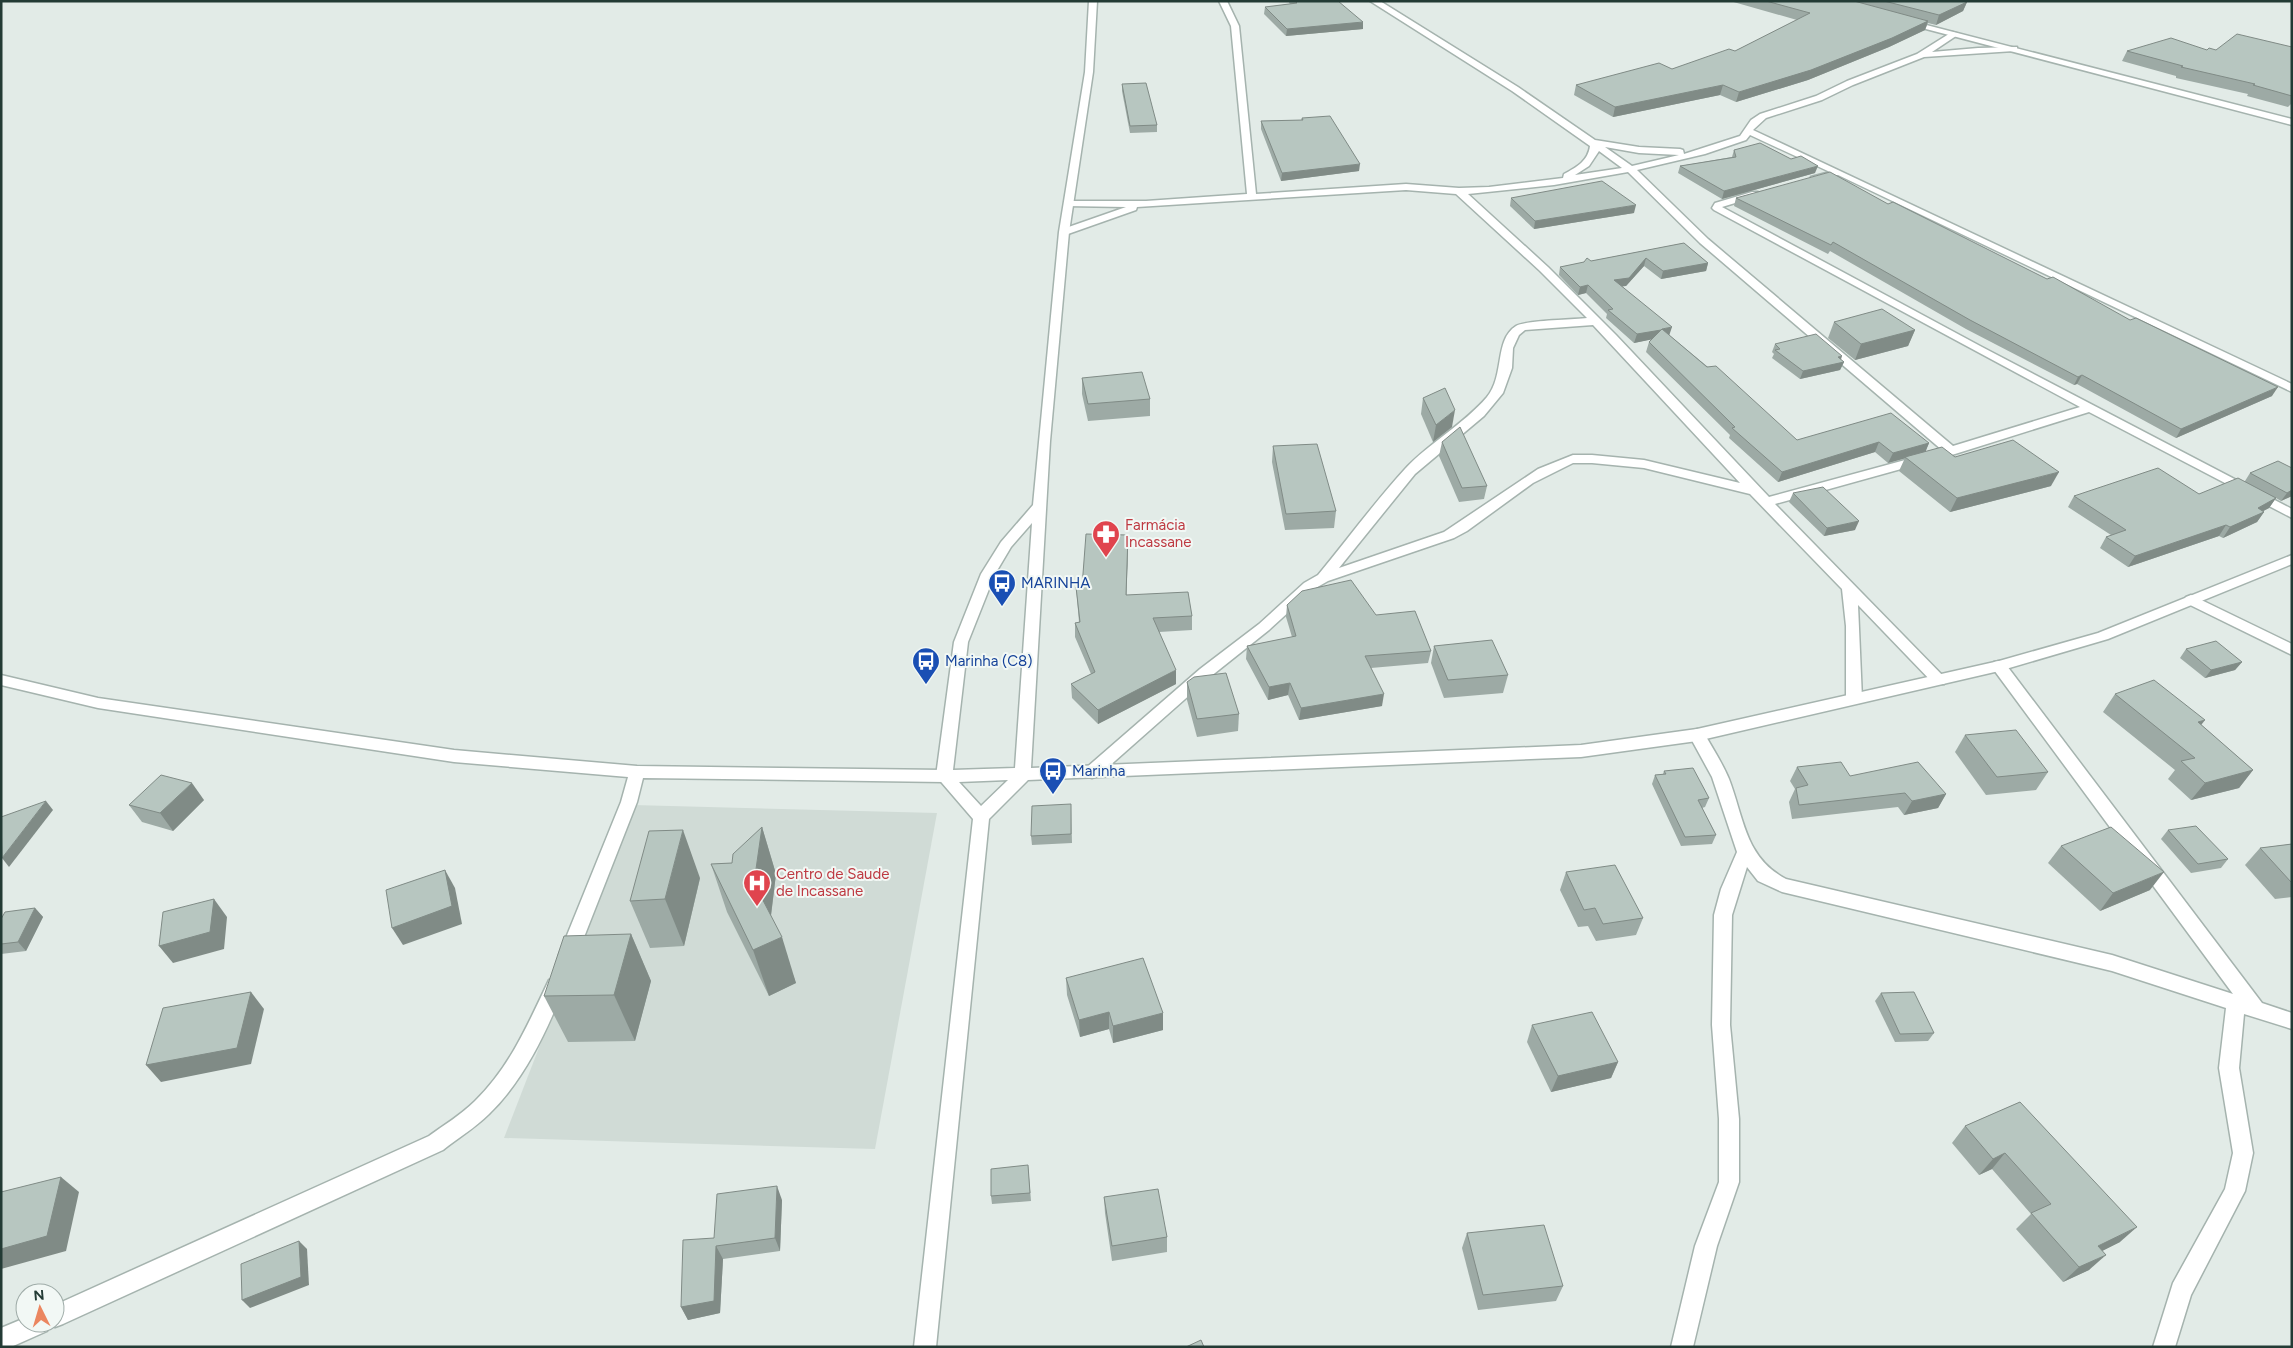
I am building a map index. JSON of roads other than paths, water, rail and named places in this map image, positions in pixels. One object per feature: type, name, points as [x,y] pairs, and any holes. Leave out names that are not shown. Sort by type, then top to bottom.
[{"type":"street","points":[[925,1347],[982,817],[1023,775],[1044,441],[1064,232],[1088,72],[1093,1]]},
{"type":"street","points":[[1222,1],[1236,26],[1252,198]]},
{"type":"street","points":[[1374,1],[1515,89],[1630,169],[1704,241],[1951,452]]},
{"type":"street","points":[[1900,20],[2292,122]]},
{"type":"street","points":[[1068,204],[1146,204],[1406,187],[1460,190],[1510,188],[1630,169],[1702,152],[1743,138],[1754,122],[1763,116],[1819,98],[1850,83],[1920,56],[1955,34]]},
{"type":"street","points":[[1920,56],[1978,50],[2014,49]]},
{"type":"street","points":[[1749,131],[1839,172],[1932,219],[2292,389]]},
{"type":"street","points":[[1593,143],[1639,150],[1702,152]]},
{"type":"street","points":[[1554,182],[1580,170],[1590,161],[1593,143]]},
{"type":"street","points":[[1800,182],[1839,172]]},
{"type":"street","points":[[1460,190],[1596,321],[1755,491],[1939,680]]},
{"type":"street","points":[[1762,192],[1729,201],[1718,205],[1717,208],[2292,514]]},
{"type":"street","points":[[1064,232],[1146,204]]},
{"type":"street","points":[[1324,578],[1410,471],[1480,413],[1499,390],[1506,368],[1508,348],[1514,333],[1522,327],[1596,321]]},
{"type":"street","points":[[1767,502],[1951,452],[2090,408]]},
{"type":"street","points":[[1092,772],[1205,673],[1264,627],[1309,586],[1324,578],[1449,535],[1546,470],[1568,460],[1587,458],[1615,460],[1671,468],[1755,491]]},
{"type":"street","points":[[944,776],[961,642],[988,574],[1006,545],[1041,504]]},
{"type":"street","points":[[1,680],[98,702],[445,754],[637,772],[944,776],[1023,775],[1581,751],[1697,735],[1999,666],[2102,636],[2292,559]]},
{"type":"street","points":[[1848,586],[1853,626],[1854,699]]},
{"type":"street","points":[[2191,600],[2292,650]]},
{"type":"street","points":[[1999,666],[2256,1010]]},
{"type":"street","points":[[1697,735],[1720,777],[1745,852],[1764,876],[1782,885],[2112,963],[2292,1021]]},
{"type":"street","points":[[65,1311],[436,1143],[482,1108],[514,1070],[542,1020],[629,802],[637,772]]},
{"type":"street","points":[[944,776],[982,817]]},
{"type":"street","points":[[1682,1347],[1706,1246],[1729,1182],[1729,1119],[1720,1025],[1723,915],[1730,889],[1745,852]]},
{"type":"street","points":[[2164,1347],[2181,1290],[2235,1191],[2243,1154],[2229,1068],[2236,1004]]},
{"type":"street","points":[[1,1340],[17,1333]]},
{"type":"place","name":"Farmácia Incassane","points":[[1106,558]]},
{"type":"place","name":"MARINHA","points":[[1002,607]]},
{"type":"place","name":"Marinha (C8)","points":[[926,685]]},
{"type":"place","name":"Marinha","points":[[1053,795]]},
{"type":"place","name":"Centro de Saude de Incassane","points":[[757,907]]}]
